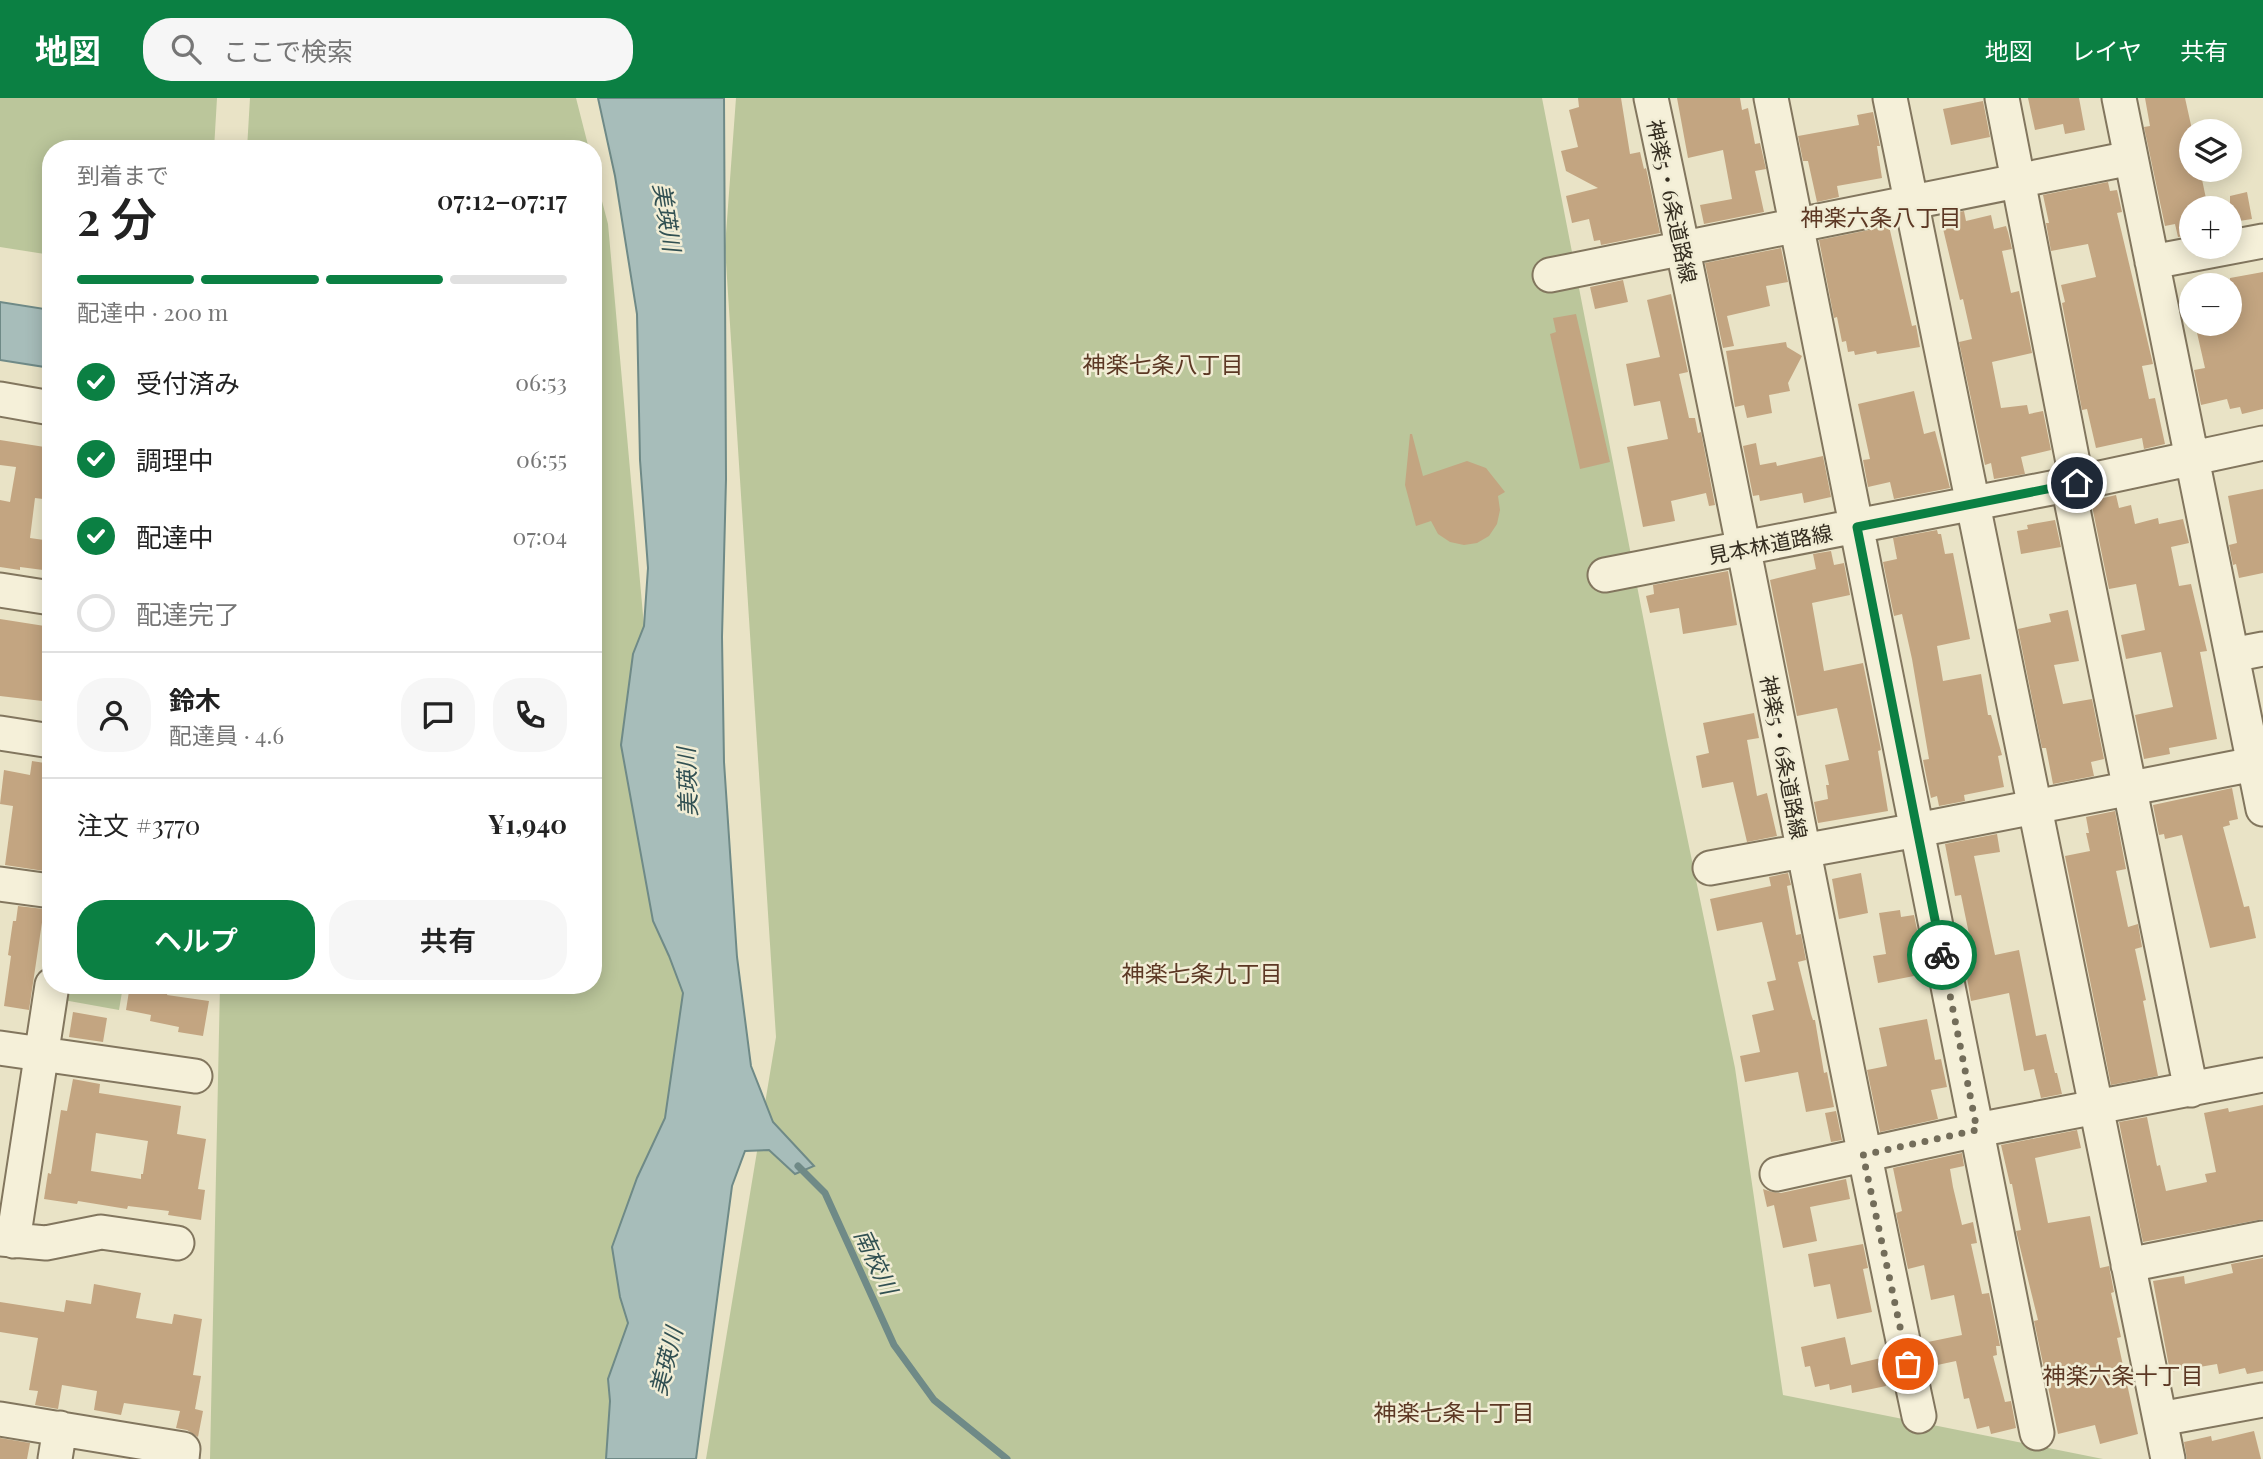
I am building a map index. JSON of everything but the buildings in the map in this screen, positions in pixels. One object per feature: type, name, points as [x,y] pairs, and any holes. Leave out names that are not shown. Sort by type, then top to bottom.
[{"type":"street","name":"神楽5・6条道路線","points":[[1651,98],[1745,548],[1863,1155],[1919,1416]]},
{"type":"street","points":[[1771,98],[2037,1433]]},
{"type":"street","points":[[1890,98],[2168,1459]]},
{"type":"street","points":[[2002,98],[2128,789],[2191,1090]]},
{"type":"street","points":[[2119,98],[2192,458],[2247,652],[2254,764],[2263,809]]},
{"type":"street","points":[[1550,275],[2131,158]]},
{"type":"street","points":[[2152,262],[2263,241]]},
{"type":"street","points":[[0,399],[42,406]]},
{"type":"street","name":"見本林道路線","points":[[1605,575],[2073,484],[2263,443]]},
{"type":"street","points":[[0,590],[42,597]]},
{"type":"street","points":[[0,733],[42,740]]},
{"type":"street","points":[[1710,868],[2254,764]]},
{"type":"street","points":[[0,884],[42,890]]},
{"type":"street","points":[[51,994],[7,1240],[46,1243],[101,1232],[177,1243]]},
{"type":"street","points":[[0,1048],[195,1076]]},
{"type":"street","points":[[1777,1174],[1977,1130],[2263,1075]]},
{"type":"street","points":[[2128,1265],[2263,1238]]},
{"type":"street","points":[[2160,1419],[2263,1400]]},
{"type":"street","points":[[0,1419],[58,1444],[183,1449],[182,1459]]},
{"type":"green space","points":[[0,98],[217,98],[215,140],[42,140],[42,254],[0,247]]},
{"type":"green space","points":[[250,98],[576,98],[587,140],[248,140]]},
{"type":"green space","points":[[736,98],[1542,98],[1668,745],[1735,1068],[1783,1395],[2103,1459],[706,1459],[776,1037],[725,247]]},
{"type":"green space","points":[[602,201],[608,224],[644,626],[633,654],[621,745],[653,921],[683,993],[665,1118],[637,1178],[612,1247],[620,1297],[628,1323],[608,1379],[610,1401],[606,1459],[210,1459],[220,994],[602,994]]},
{"type":"green space","points":[[59,994],[122,994],[119,1010],[58,999]]},
{"type":"water","name":"美瑛川","points":[[598,98],[724,98],[726,479],[722,637],[724,762],[737,957],[751,1066],[773,1122],[814,1166],[795,1174],[769,1150],[745,1151],[732,1186],[696,1459],[606,1459],[610,1401],[608,1379],[628,1323],[620,1297],[612,1247],[637,1178],[665,1118],[683,993],[653,921],[621,745],[633,654],[644,626],[648,568],[640,460],[637,314],[615,176]]},
{"type":"water","points":[[0,302],[42,309],[42,367],[0,360]]},
{"type":"waterway","name":"南校川","points":[[798,1166],[825,1193],[894,1345],[934,1400],[1007,1459]]},
{"type":"way so far","points":[[1908,1364],[1863,1155],[1977,1130],[1942,955]]},
{"type":"district","name":"神楽六条八丁目","points":[[1881,216]]},
{"type":"district","name":"神楽七条八丁目","points":[[1163,363]]},
{"type":"district","name":"神楽七条九丁目","points":[[1202,972]]},
{"type":"district","name":"神楽六条十丁目","points":[[2123,1374]]},
{"type":"district","name":"神楽七条十丁目","points":[[1454,1411]]},
{"type":"route","points":[[1942,955],[1857,527],[2077,483]]}]
